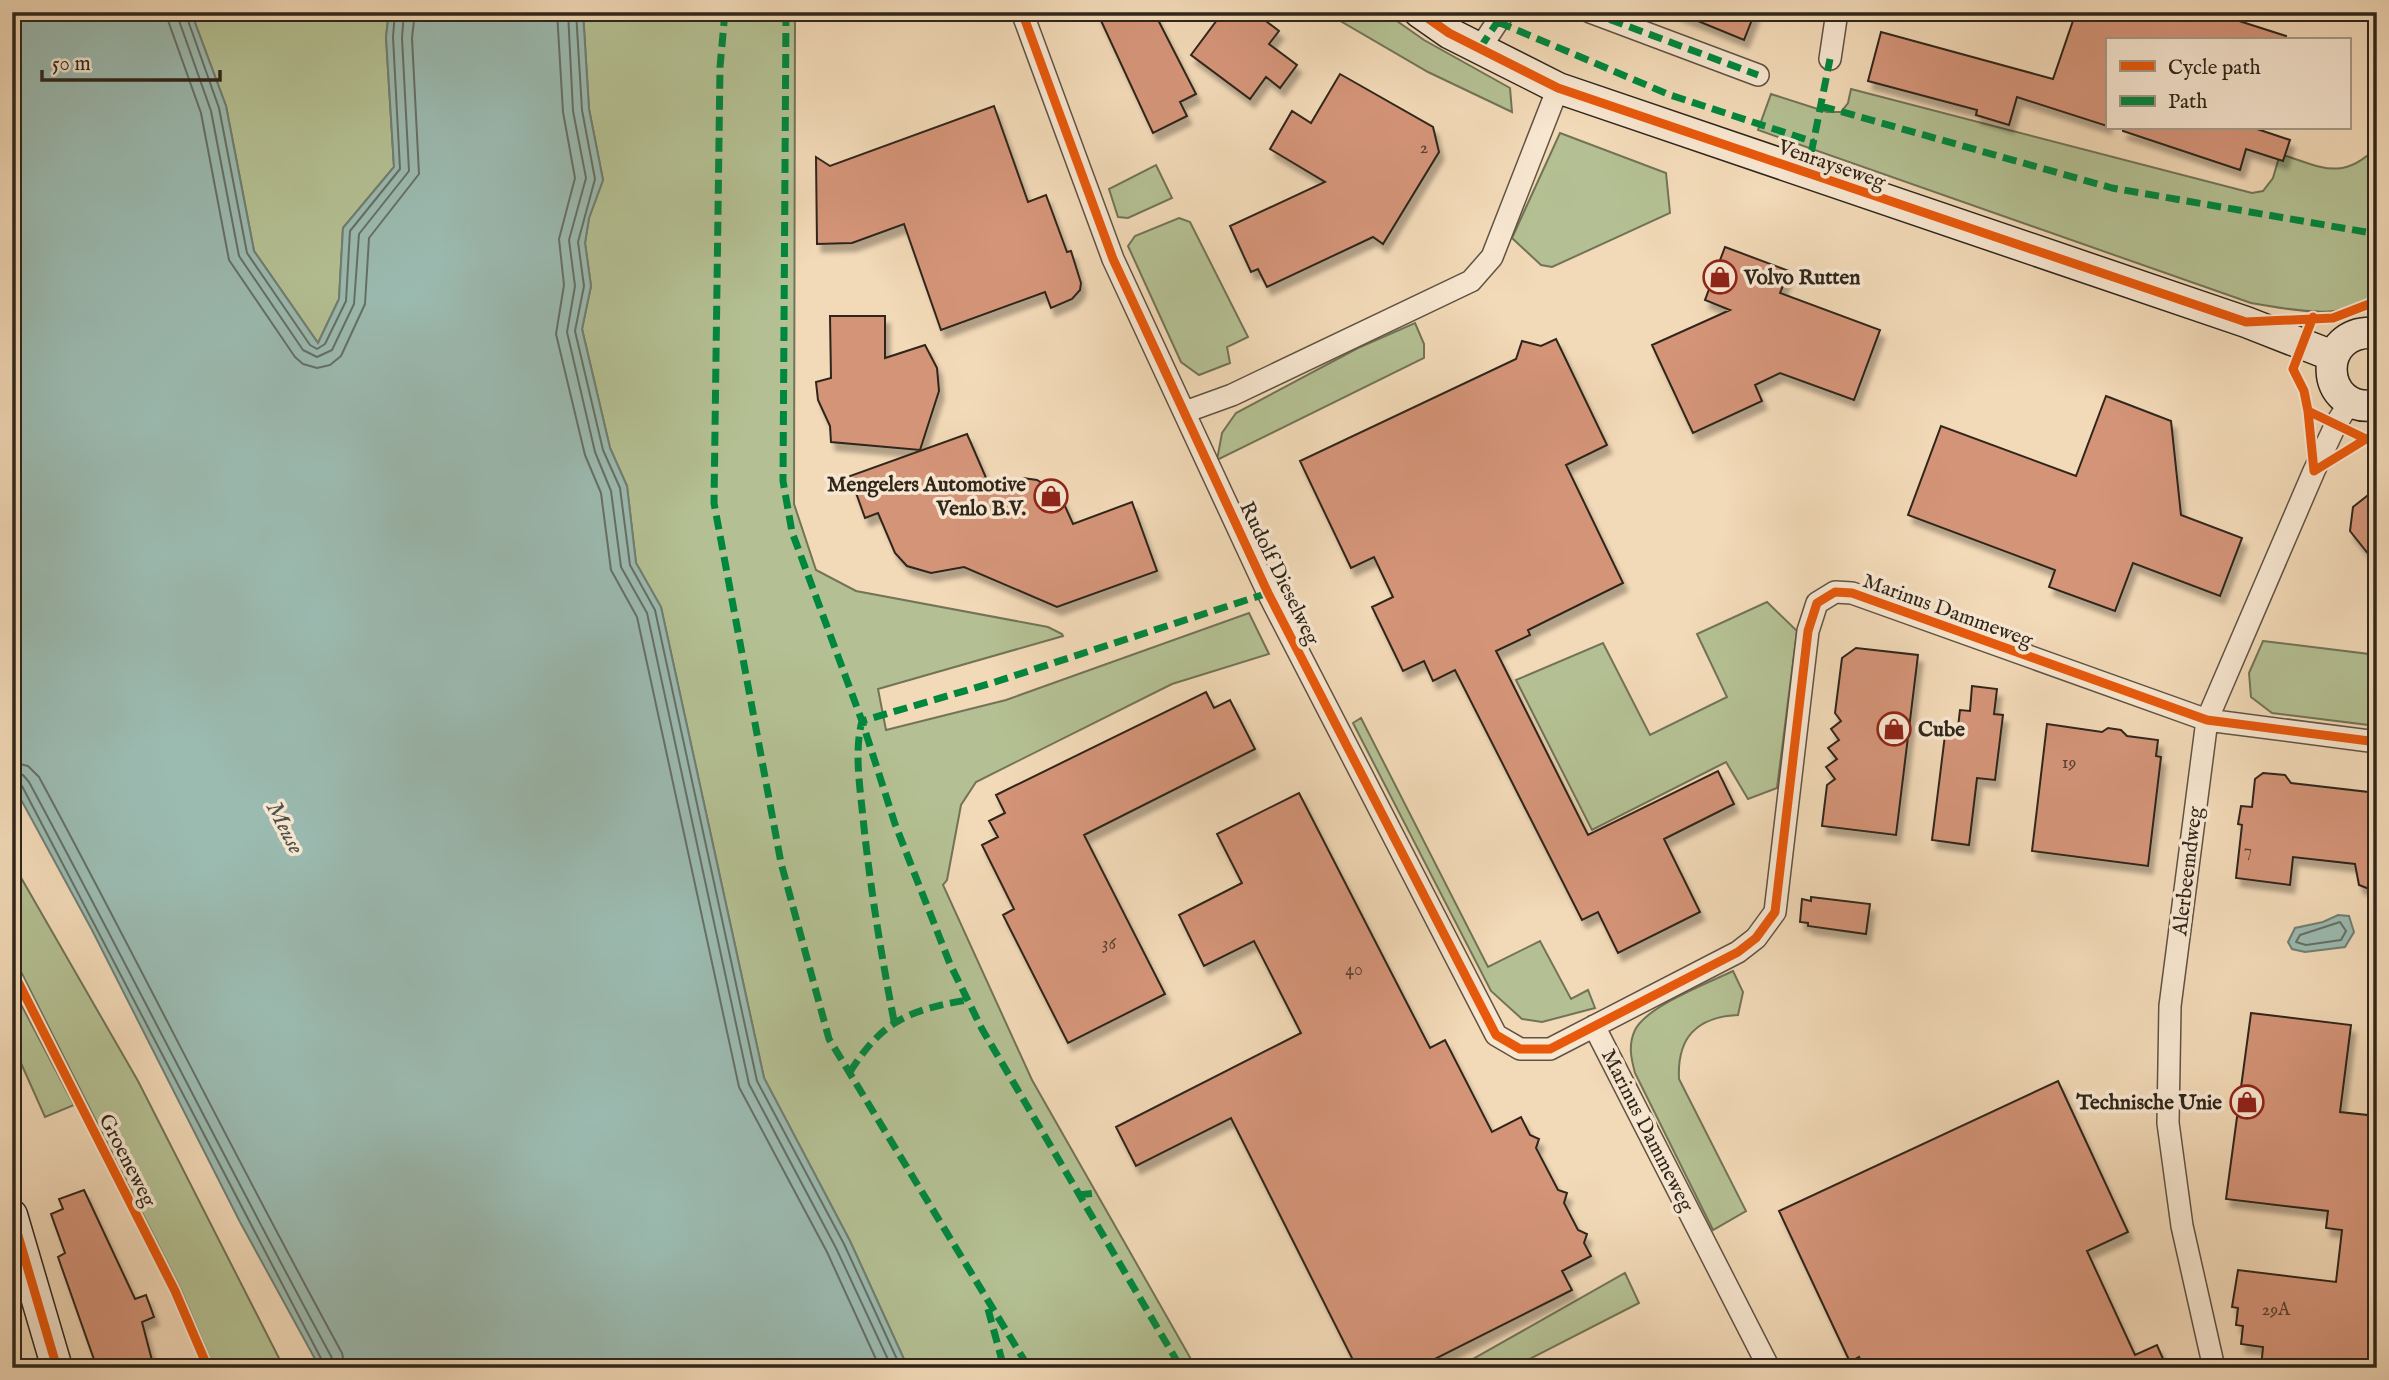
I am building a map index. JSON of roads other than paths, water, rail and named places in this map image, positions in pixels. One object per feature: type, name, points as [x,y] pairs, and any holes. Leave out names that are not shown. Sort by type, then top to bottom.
[{"type":"street","name":"Rudolf Dieselweg","points":[[1022,12],[1113,259],[1268,593],[1496,1035],[1520,1049],[1550,1049],[1594,1026]]},
{"type":"street","name":"Venrayseweg","points":[[1419,12],[1480,48],[1558,88],[2246,322],[2333,356]]},
{"type":"street","points":[[1480,48],[1504,12]]},
{"type":"street","points":[[1590,12],[1758,75]]},
{"type":"street","points":[[1830,59],[1837,12]]},
{"type":"street","points":[[1185,412],[1232,395],[1471,281],[1492,257],[1558,88]]},
{"type":"street","points":[[2363,403],[2333,382],[2333,356],[2338,347],[2355,334],[2377,333]]},
{"type":"street","name":"Alerbeemdweg","points":[[2214,1368],[2182,1226],[2168,1123],[2169,1006],[2207,720],[2314,471],[2363,403]]},
{"type":"street","name":"Marinus Dammeweg","points":[[1769,1368],[1594,1026],[1738,952],[1756,938],[1775,912],[1808,631],[1817,603],[1835,592],[1852,593],[2207,720],[2377,742]]},
{"type":"street","points":[[12,1215],[57,1368]]},
{"type":"water","name":"Meuse","points":[[12,12],[191,12],[226,106],[254,251],[318,343],[339,299],[343,228],[394,167],[386,37],[389,12],[583,12],[589,109],[603,180],[589,218],[585,243],[591,286],[582,329],[610,448],[627,486],[636,563],[661,607],[764,1078],[850,1241],[908,1368],[320,1368],[240,1222],[92,930],[12,783]]},
{"type":"water","points":[[2338,915],[2349,916],[2354,932],[2345,947],[2305,952],[2292,949],[2288,942],[2295,928],[2323,922]]},
{"type":"place","name":"Volvo Rutten","points":[[1720,277]]},
{"type":"place","name":"Mengelers Automotive Venlo B.V.","points":[[1051,496]]},
{"type":"place","name":"Cube","points":[[1894,729]]},
{"type":"place","name":"Technische Unie","points":[[2247,1102]]}]
